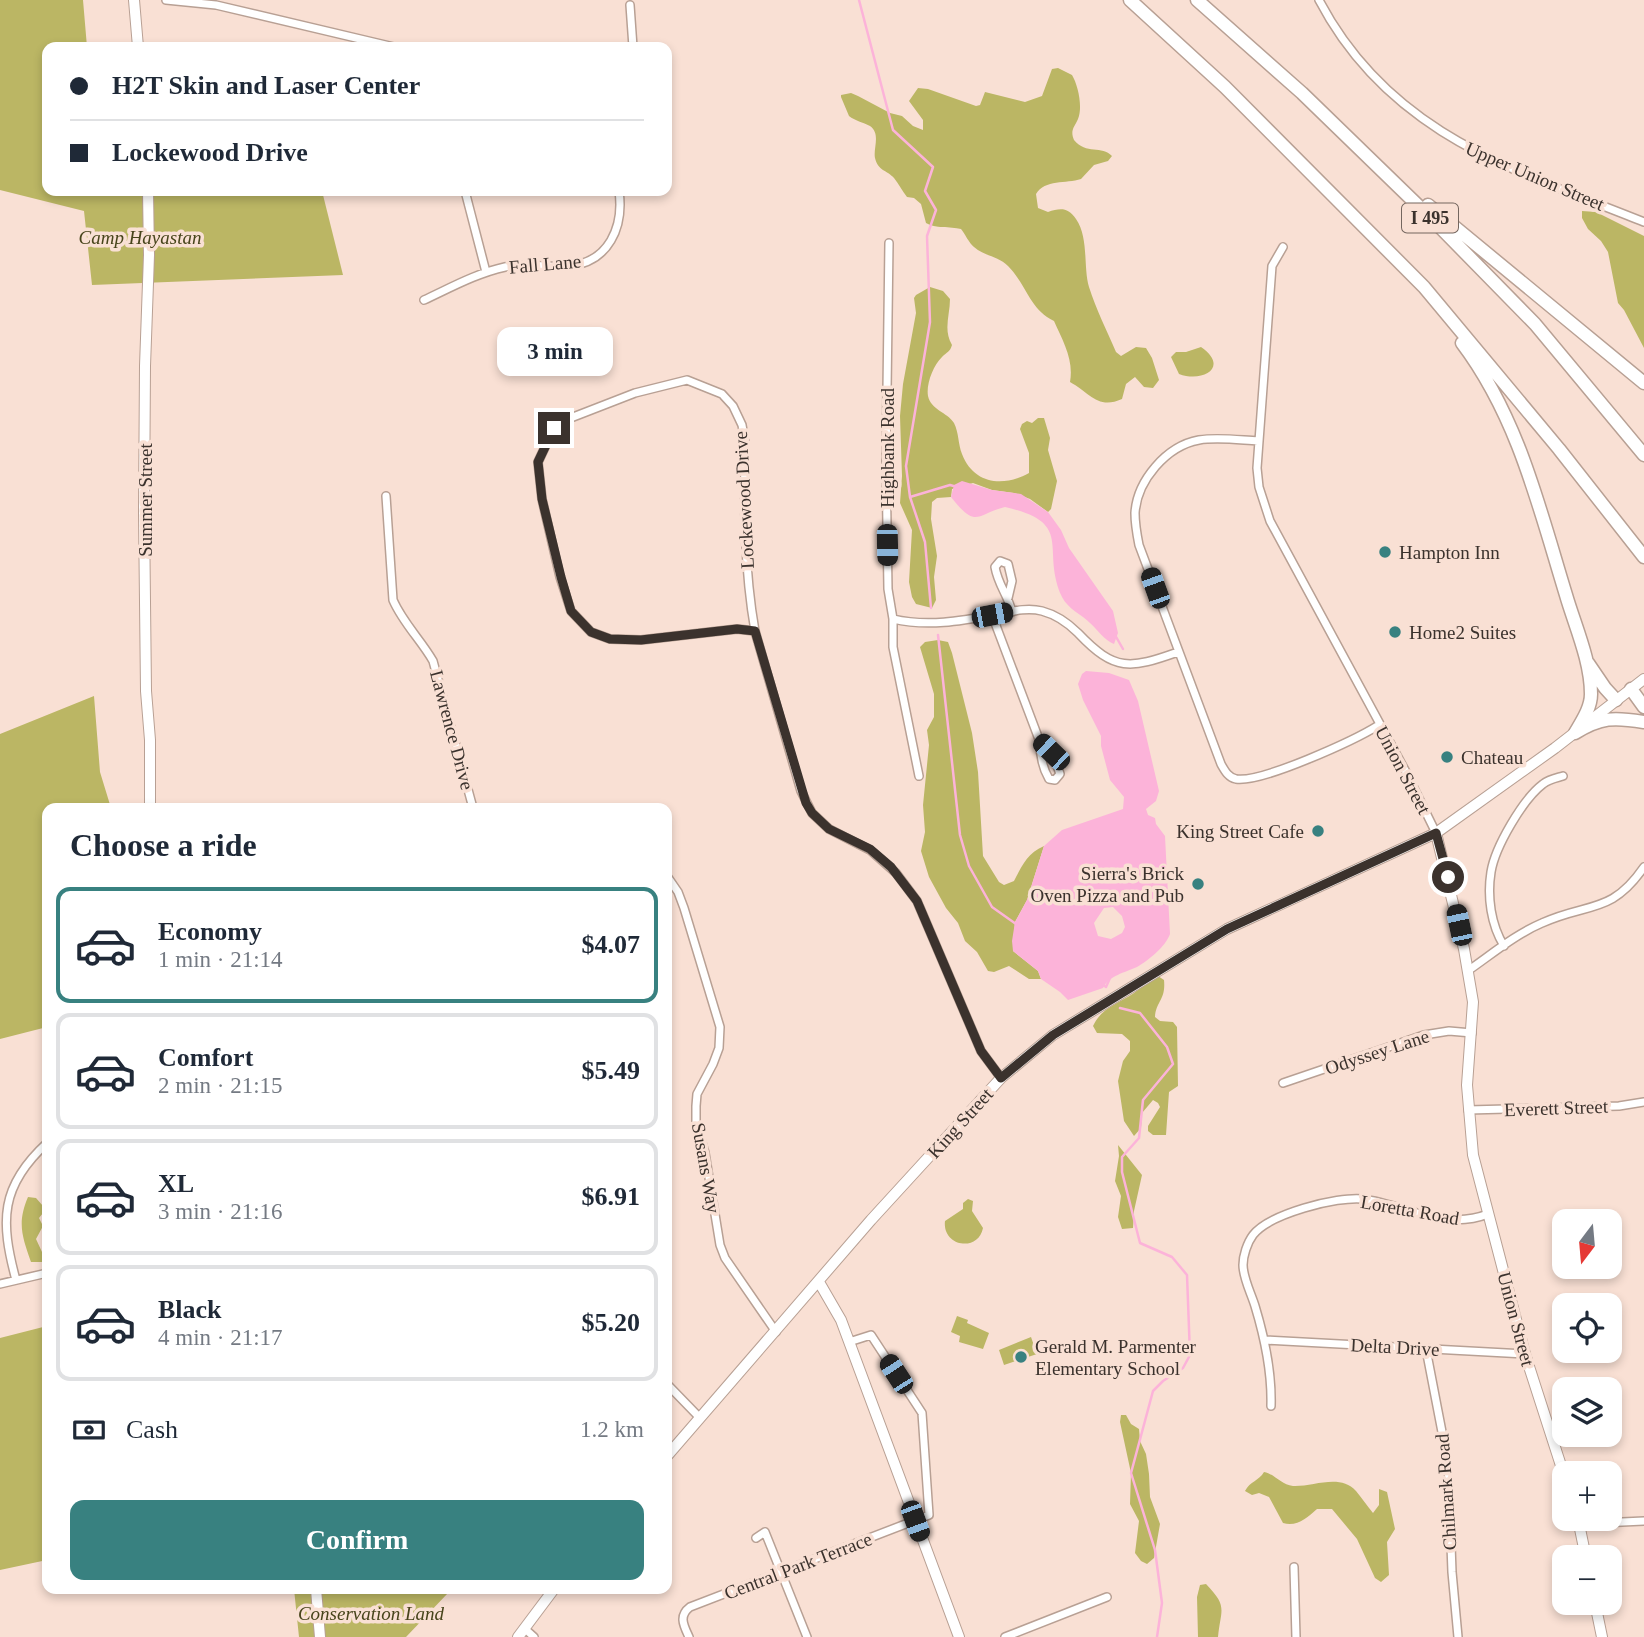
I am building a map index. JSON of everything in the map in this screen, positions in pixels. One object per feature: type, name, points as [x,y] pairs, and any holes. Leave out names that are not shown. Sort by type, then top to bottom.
[{"type":"highway","name":"I 495","points":[[1130,0],[1225,87],[1403,264],[1476,348],[1644,557]]},
{"type":"highway","name":"I 495","points":[[1197,0],[1368,156],[1535,324],[1644,455]]},
{"type":"highway","points":[[1368,156],[1644,383]]},
{"type":"highway","points":[[1403,264],[1467,349],[1500,401],[1523,453],[1584,657],[1591,695],[1589,707],[1575,733]]},
{"type":"highway","points":[[1584,657],[1616,700]]},
{"type":"highway","points":[[1631,689],[1644,707]]},
{"type":"highway","points":[[1575,733],[1597,720],[1644,722]]},
{"type":"main road","points":[[134,0],[138,42]]},
{"type":"main road","name":"Summer Street","points":[[148,196],[144,513],[150,803]]},
{"type":"main road","name":"King Street","points":[[672,1450],[871,1220],[1001,1078],[1053,1035],[1227,929],[1436,833],[1575,733],[1644,679]]},
{"type":"main road","name":"Union Street","points":[[1436,833],[1469,970],[1473,1008],[1467,1084],[1473,1155],[1525,1354],[1559,1461]]},
{"type":"main road","points":[[819,1282],[841,1320],[959,1637]]},
{"type":"main road","points":[[316,1594],[320,1637]]},
{"type":"main road","points":[[518,1637],[550,1594]]},
{"type":"main road","points":[[1597,1615],[1602,1637]]},
{"type":"street","points":[[166,0],[216,5],[373,42]]},
{"type":"street","name":"Upper Union Street","points":[[1319,0],[1344,39],[1379,81],[1436,129],[1485,157],[1644,222]]},
{"type":"street","points":[[630,5],[633,42]]},
{"type":"street","points":[[466,196],[486,272]]},
{"type":"street","name":"Fall Lane","points":[[424,300],[486,272],[520,264],[582,264],[607,249],[620,219],[619,196]]},
{"type":"street","name":"Highbank Road","points":[[889,243],[887,589],[893,619],[893,647],[919,776]]},
{"type":"street","name":"Union Street","points":[[1283,247],[1272,266],[1258,441],[1259,487],[1270,521],[1436,833]]},
{"type":"street","name":"Lockewood Drive","points":[[755,631],[737,629],[641,640],[610,639],[591,632],[571,611],[542,499],[538,462],[554,428],[569,419],[635,393],[687,380],[722,394],[735,410],[742,425],[745,442],[746,558],[755,631],[806,803],[812,813],[829,829],[870,849],[891,867],[917,901],[981,1051],[1001,1078]]},
{"type":"street","points":[[1258,441],[1205,439],[1179,447],[1150,474],[1138,499],[1135,515],[1139,545],[1221,764],[1231,777],[1255,778],[1273,773],[1380,725]]},
{"type":"street","name":"Lawrence Drive","points":[[386,496],[393,600],[400,616],[433,661],[472,803]]},
{"type":"street","points":[[1008,598],[1012,612]]},
{"type":"street","points":[[893,619],[923,624],[1037,610],[1057,616],[1097,653],[1115,662],[1141,664],[1178,652]]},
{"type":"street","points":[[992,615],[1040,742],[1042,763],[1048,777],[1055,780],[1060,774],[1054,757],[1040,742]]},
{"type":"street","points":[[1504,946],[1491,914],[1492,867],[1524,805],[1546,781],[1563,776]]},
{"type":"street","points":[[1469,970],[1542,922],[1615,899],[1633,884],[1644,867]]},
{"type":"street","name":"Susans Way","points":[[672,883],[684,908],[720,1027],[719,1048],[697,1094],[696,1106],[696,1123],[705,1153],[720,1245],[725,1258],[776,1332]]},
{"type":"street","name":"Odyssey Lane","points":[[1283,1083],[1424,1035],[1449,1031],[1472,1033]]},
{"type":"street","name":"Everett Street","points":[[1468,1110],[1619,1106],[1644,1102]]},
{"type":"street","points":[[16,1280],[5,1237],[6,1199],[23,1167],[42,1148]]},
{"type":"street","name":"Loretta Road","points":[[1265,1340],[1244,1273],[1245,1252],[1252,1236],[1275,1218],[1337,1201],[1362,1199],[1443,1220],[1466,1220],[1488,1214]]},
{"type":"street","points":[[0,1284],[42,1274]]},
{"type":"street","points":[[849,1342],[871,1335],[922,1413],[929,1515],[915,1521]]},
{"type":"street","points":[[1265,1340],[1271,1375],[1271,1406]]},
{"type":"street","name":"Delta Drive","points":[[1265,1340],[1525,1354]]},
{"type":"street","name":"Chilmark Road","points":[[1426,1349],[1448,1463],[1452,1572],[1458,1637]]},
{"type":"street","points":[[672,1389],[700,1418]]},
{"type":"street","name":"Central Park Terrace","points":[[689,1637],[682,1620],[690,1607],[915,1521]]},
{"type":"street","points":[[1622,1521],[1644,1521]]},
{"type":"street","points":[[756,1538],[765,1532],[807,1637]]},
{"type":"street","points":[[1294,1567],[1297,1637]]},
{"type":"street","points":[[1005,1637],[1107,1597]]},
{"type":"street","points":[[524,1628],[534,1637]]},
{"type":"green space","name":"Camp Hayastan","points":[[0,0],[83,0],[87,42],[42,42],[42,196],[323,196],[343,275],[92,285],[84,211],[0,190]]},
{"type":"green space","points":[[1058,68],[1072,75],[1078,90],[1080,108],[1072,131],[1074,140],[1079,145],[1104,151],[1112,156],[1108,161],[1094,165],[1081,179],[1050,184],[1040,189],[1036,194],[1038,208],[1048,212],[1064,210],[1076,219],[1083,235],[1089,287],[1116,352],[1121,356],[1136,347],[1146,348],[1159,380],[1153,388],[1144,387],[1135,377],[1126,384],[1122,399],[1114,402],[1094,399],[1070,382],[1069,358],[1054,321],[1039,310],[1008,266],[974,247],[961,229],[926,223],[921,204],[914,198],[907,197],[894,178],[876,162],[876,137],[873,129],[849,116],[841,97],[851,93],[890,113],[902,116],[913,126],[923,130],[923,120],[909,101],[918,88],[976,106],[980,105],[985,92],[1025,102],[1042,96],[1052,69]]},
{"type":"green space","points":[[1582,211],[1596,212],[1644,236],[1644,348],[1618,303],[1608,252],[1588,229],[1582,218]]},
{"type":"green space","points":[[930,287],[943,291],[950,299],[947,328],[952,345],[933,370],[928,396],[932,405],[954,423],[967,464],[974,472],[991,480],[1010,480],[1029,473],[1029,453],[1020,429],[1027,421],[1032,423],[1038,418],[1044,418],[1050,438],[1048,450],[1057,481],[1048,512],[1030,499],[973,483],[952,489],[951,497],[937,498],[932,502],[931,519],[937,556],[934,577],[936,600],[932,608],[916,604],[912,597],[909,582],[912,530],[900,503],[900,416],[916,313],[914,298]]},
{"type":"green space","points":[[1201,347],[1213,361],[1210,371],[1197,376],[1179,374],[1171,357],[1176,352]]},
{"type":"green space","points":[[925,642],[948,642],[972,733],[978,772],[983,856],[999,882],[1004,885],[1014,881],[1029,856],[1044,846],[1027,900],[1015,922],[1013,951],[1038,971],[1041,979],[1029,979],[1009,966],[994,972],[988,971],[977,952],[965,941],[958,923],[946,908],[929,877],[921,851],[925,832],[923,805],[929,745],[927,730],[934,717],[934,694],[920,647]]},
{"type":"green space","points":[[94,696],[100,772],[109,803],[42,803],[42,1028],[0,1039],[0,734]]},
{"type":"green space","points":[[1158,976],[1164,980],[1164,987],[1155,1017],[1160,1021],[1173,1022],[1177,1027],[1178,1086],[1169,1092],[1166,1135],[1153,1135],[1148,1131],[1148,1126],[1160,1107],[1153,1100],[1142,1113],[1141,1128],[1134,1136],[1124,1121],[1118,1081],[1123,1061],[1130,1051],[1130,1041],[1122,1034],[1097,1033],[1093,1026],[1106,1010]]},
{"type":"green space","points":[[1118,1145],[1142,1175],[1133,1228],[1122,1229],[1118,1217],[1121,1196],[1115,1181]]},
{"type":"green space","points":[[28,1197],[36,1198],[42,1205],[39,1218],[42,1228],[36,1239],[42,1252],[42,1262],[31,1262],[23,1237],[23,1214]]},
{"type":"green space","points":[[968,1199],[973,1201],[972,1211],[983,1228],[975,1241],[961,1243],[949,1236],[945,1221],[963,1209],[963,1203]]},
{"type":"green space","points":[[957,1316],[989,1333],[983,1349],[959,1342],[960,1336],[951,1332]]},
{"type":"green space","points":[[42,1327],[42,1561],[0,1570],[0,1338]]},
{"type":"green space","points":[[1031,1337],[1037,1354],[1004,1365],[999,1350]]},
{"type":"green space","points":[[1121,1415],[1126,1415],[1131,1424],[1139,1429],[1140,1441],[1146,1454],[1150,1497],[1160,1524],[1154,1558],[1147,1564],[1135,1553],[1139,1521],[1130,1504],[1131,1473],[1120,1422]]},
{"type":"green space","points":[[1264,1472],[1293,1486],[1334,1482],[1350,1486],[1373,1513],[1379,1505],[1379,1489],[1387,1492],[1395,1529],[1387,1542],[1389,1575],[1381,1582],[1375,1578],[1357,1539],[1332,1509],[1317,1509],[1297,1523],[1283,1523],[1269,1497],[1259,1493],[1252,1495],[1245,1491]]},
{"type":"green space","points":[[1206,1584],[1220,1603],[1218,1637],[1198,1637],[1197,1597],[1200,1585]]},
{"type":"green space","name":"Conservation Land","points":[[295,1594],[447,1594],[406,1637],[299,1637]]},
{"type":"shaded area","points":[[962,481],[992,490],[1021,494],[1048,512],[1061,530],[1069,548],[1113,611],[1118,633],[1114,644],[1071,608],[1062,597],[1056,580],[1052,540],[1041,521],[1027,513],[1005,507],[972,517],[951,497],[954,485]]},
{"type":"shaded area","points":[[1086,671],[1109,673],[1129,680],[1138,701],[1159,791],[1156,801],[1146,809],[1148,815],[1155,818],[1165,836],[1170,934],[1161,948],[1137,967],[1113,977],[1103,988],[1068,1000],[1041,979],[1038,971],[1013,951],[1012,941],[1015,922],[1027,900],[1044,846],[1062,830],[1123,809],[1124,797],[1110,780],[1101,736],[1078,684]],"holes":[[[1113,907],[1122,916],[1125,927],[1122,933],[1111,939],[1098,936],[1094,923],[1104,908]]]},
{"type":"waterway","points":[[859,0],[893,130],[933,167],[925,191],[936,210],[927,236],[930,322],[906,466],[910,497],[925,542],[931,608]]},
{"type":"waterway","points":[[910,497],[950,485],[957,487]]},
{"type":"waterway","points":[[938,635],[960,835],[969,866],[992,907],[1016,924]]},
{"type":"waterway","points":[[1115,635],[1123,649]]},
{"type":"waterway","points":[[1102,984],[1106,987],[1110,978]]},
{"type":"waterway","points":[[1120,1008],[1140,1013],[1167,1047],[1173,1064],[1143,1100],[1139,1138],[1122,1157],[1122,1172],[1140,1243],[1172,1257],[1187,1275],[1190,1355],[1183,1368],[1153,1391],[1131,1473],[1155,1550],[1162,1603],[1157,1637]]},
{"type":"place","name":"Hampton Inn","points":[[1385,552]]},
{"type":"place","name":"Home2 Suites","points":[[1395,632]]},
{"type":"place","name":"Chateau","points":[[1447,757]]},
{"type":"place","name":"King Street Cafe","points":[[1318,831]]},
{"type":"place","name":"Sierra's Brick Oven Pizza and Pub","points":[[1198,884]]},
{"type":"place","name":"Gerald M. Parmenter Elementary School","points":[[1021,1357]]},
{"type":"route","points":[[554,428],[538,462],[542,499],[571,611],[591,632],[610,639],[641,640],[737,629],[755,631],[806,803],[812,813],[829,829],[870,849],[891,867],[917,901],[981,1051],[1001,1078],[1053,1035],[1227,929],[1436,833],[1448,877]]}]
